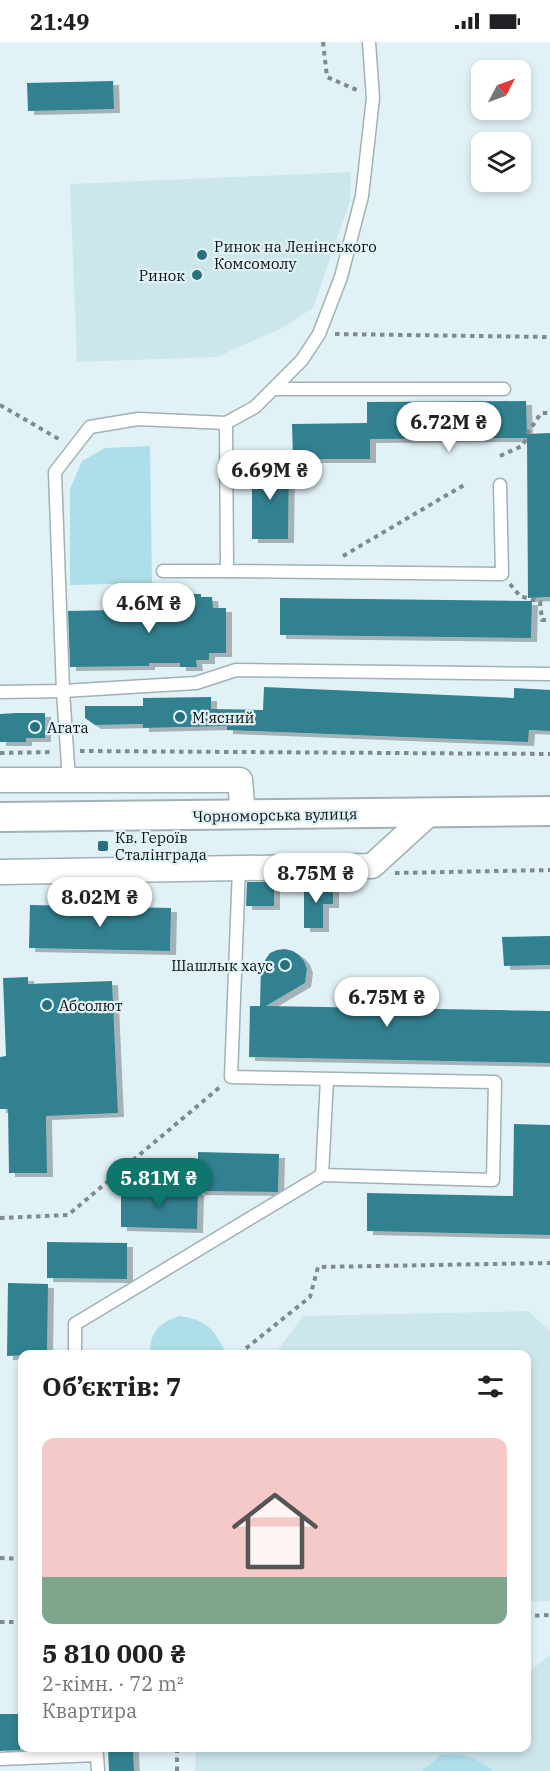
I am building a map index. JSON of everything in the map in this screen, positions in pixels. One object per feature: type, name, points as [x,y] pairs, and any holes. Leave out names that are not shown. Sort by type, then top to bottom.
[{"type":"street","points":[[0,780],[240,780],[243,815]]},
{"type":"street","name":"Чорноморська вулиця","points":[[0,818],[550,811]]},
{"type":"street","points":[[0,872],[372,866],[430,813]]},
{"type":"lane","points":[[69,780],[63,692],[55,472],[90,427],[138,419],[226,423],[255,407],[302,360],[319,334],[341,277],[362,196],[373,98],[369,42]]},
{"type":"lane","points":[[275,389],[504,389]]},
{"type":"lane","points":[[226,423],[227,571]]},
{"type":"lane","points":[[163,571],[501,574],[500,485]]},
{"type":"lane","points":[[0,692],[63,692],[196,683],[236,670],[550,674]]},
{"type":"lane","points":[[75,1350],[75,1324],[322,1176],[493,1180],[495,1082],[231,1077],[239,868]]},
{"type":"lane","points":[[322,1176],[327,1079]]},
{"type":"lane","points":[[0,1759],[97,1755],[98,1771]]},
{"type":"path","points":[[323,42],[327,77],[373,98]]},
{"type":"path","points":[[319,334],[550,337]]},
{"type":"path","points":[[0,405],[74,448]]},
{"type":"path","points":[[500,456],[522,446],[541,413],[550,413]]},
{"type":"path","points":[[317,572],[464,485]]},
{"type":"path","points":[[501,574],[520,596],[540,602],[542,620],[550,620]]},
{"type":"path","points":[[0,753],[67,751],[550,754]]},
{"type":"path","points":[[0,1218],[68,1215],[231,1077]]},
{"type":"path","points":[[244,1350],[310,1297],[318,1268],[550,1263]]},
{"type":"path","points":[[0,1558],[18,1559]]},
{"type":"path","points":[[531,1616],[550,1615]]},
{"type":"path","points":[[0,1622],[18,1622]]},
{"type":"path","points":[[177,1752],[177,1771]]},
{"type":"shaded area","name":"Ринок на Ленінського Комсомолу","points":[[351,172],[350,201],[313,308],[282,328],[217,357],[77,362],[70,184]]},
{"type":"shaded area","points":[[150,446],[152,583],[70,585],[70,489],[82,461],[105,448]]},
{"type":"shaded area","points":[[528,1311],[550,1331],[550,1601],[531,1602],[531,1350],[278,1350],[303,1316]]},
{"type":"shaded area","points":[[179,1316],[197,1320],[214,1332],[224,1350],[150,1350],[154,1334],[166,1322]]},
{"type":"shaded area","points":[[550,1655],[550,1771],[195,1771],[196,1752],[531,1752],[531,1670]]},
{"type":"shaded area","points":[[455,1754],[484,1764],[493,1771],[422,1771],[441,1755]]},
{"type":"building","points":[[113,81],[114,109],[28,111],[27,83]]},
{"type":"building","points":[[526,401],[527,434],[550,433],[550,597],[528,598],[527,438],[370,439],[370,459],[293,459],[292,424],[367,423],[367,402]]},
{"type":"building","points":[[252,462],[289,463],[288,539],[252,539]]},
{"type":"building","points":[[178,594],[201,594],[201,597],[212,597],[213,608],[226,608],[226,653],[209,653],[209,660],[196,660],[197,667],[180,667],[180,663],[149,663],[149,666],[70,667],[68,611],[162,609],[161,597],[178,597]]},
{"type":"building","points":[[280,598],[532,601],[531,638],[280,635]]},
{"type":"building","points":[[264,687],[514,698],[514,688],[550,690],[550,731],[529,730],[528,742],[227,730],[227,726],[143,728],[143,724],[95,725],[85,718],[85,706],[143,706],[143,698],[211,697],[211,709],[263,710]]},
{"type":"building","points":[[45,713],[45,738],[26,738],[26,742],[0,742],[0,714]]},
{"type":"building","points":[[247,882],[274,882],[274,906],[246,906]]},
{"type":"building","points":[[304,884],[333,884],[333,904],[323,904],[323,928],[304,928]]},
{"type":"building","points":[[30,905],[171,908],[170,951],[29,948]]},
{"type":"building","points":[[550,936],[550,965],[504,966],[502,937]]},
{"type":"building","points":[[285,949],[293,951],[304,961],[307,969],[305,983],[266,1006],[550,1011],[550,1063],[249,1057],[250,1006],[260,1006],[261,966],[270,953]]},
{"type":"building","points":[[28,977],[28,984],[112,981],[118,1113],[46,1116],[47,1173],[9,1173],[8,1109],[0,1109],[0,1057],[6,1056],[3,978]]},
{"type":"building","points":[[514,1124],[550,1125],[550,1235],[367,1231],[367,1193],[513,1196]]},
{"type":"building","points":[[198,1152],[279,1154],[278,1192],[198,1191]]},
{"type":"building","points":[[121,1189],[198,1191],[197,1229],[121,1227]]},
{"type":"building","points":[[47,1242],[127,1243],[127,1279],[47,1278]]},
{"type":"building","points":[[8,1283],[48,1284],[47,1350],[18,1350],[18,1355],[7,1356]]},
{"type":"building","points":[[0,1714],[18,1714],[18,1750],[0,1751]]},
{"type":"building","points":[[108,1752],[133,1752],[134,1771],[109,1771]]},
{"type":"place","name":"Ринок на Ленінського Комсомолу","points":[[202,255]]},
{"type":"place","name":"Ринок","points":[[197,275]]},
{"type":"place","name":"М'ясний","points":[[180,717]]},
{"type":"place","name":"Агата","points":[[35,727]]},
{"type":"place","name":"Кв. Героїв Сталінграда","points":[[103,846]]},
{"type":"place","name":"Шашлык хаус","points":[[285,965]]},
{"type":"place","name":"Абсолют","points":[[47,1005]]}]
